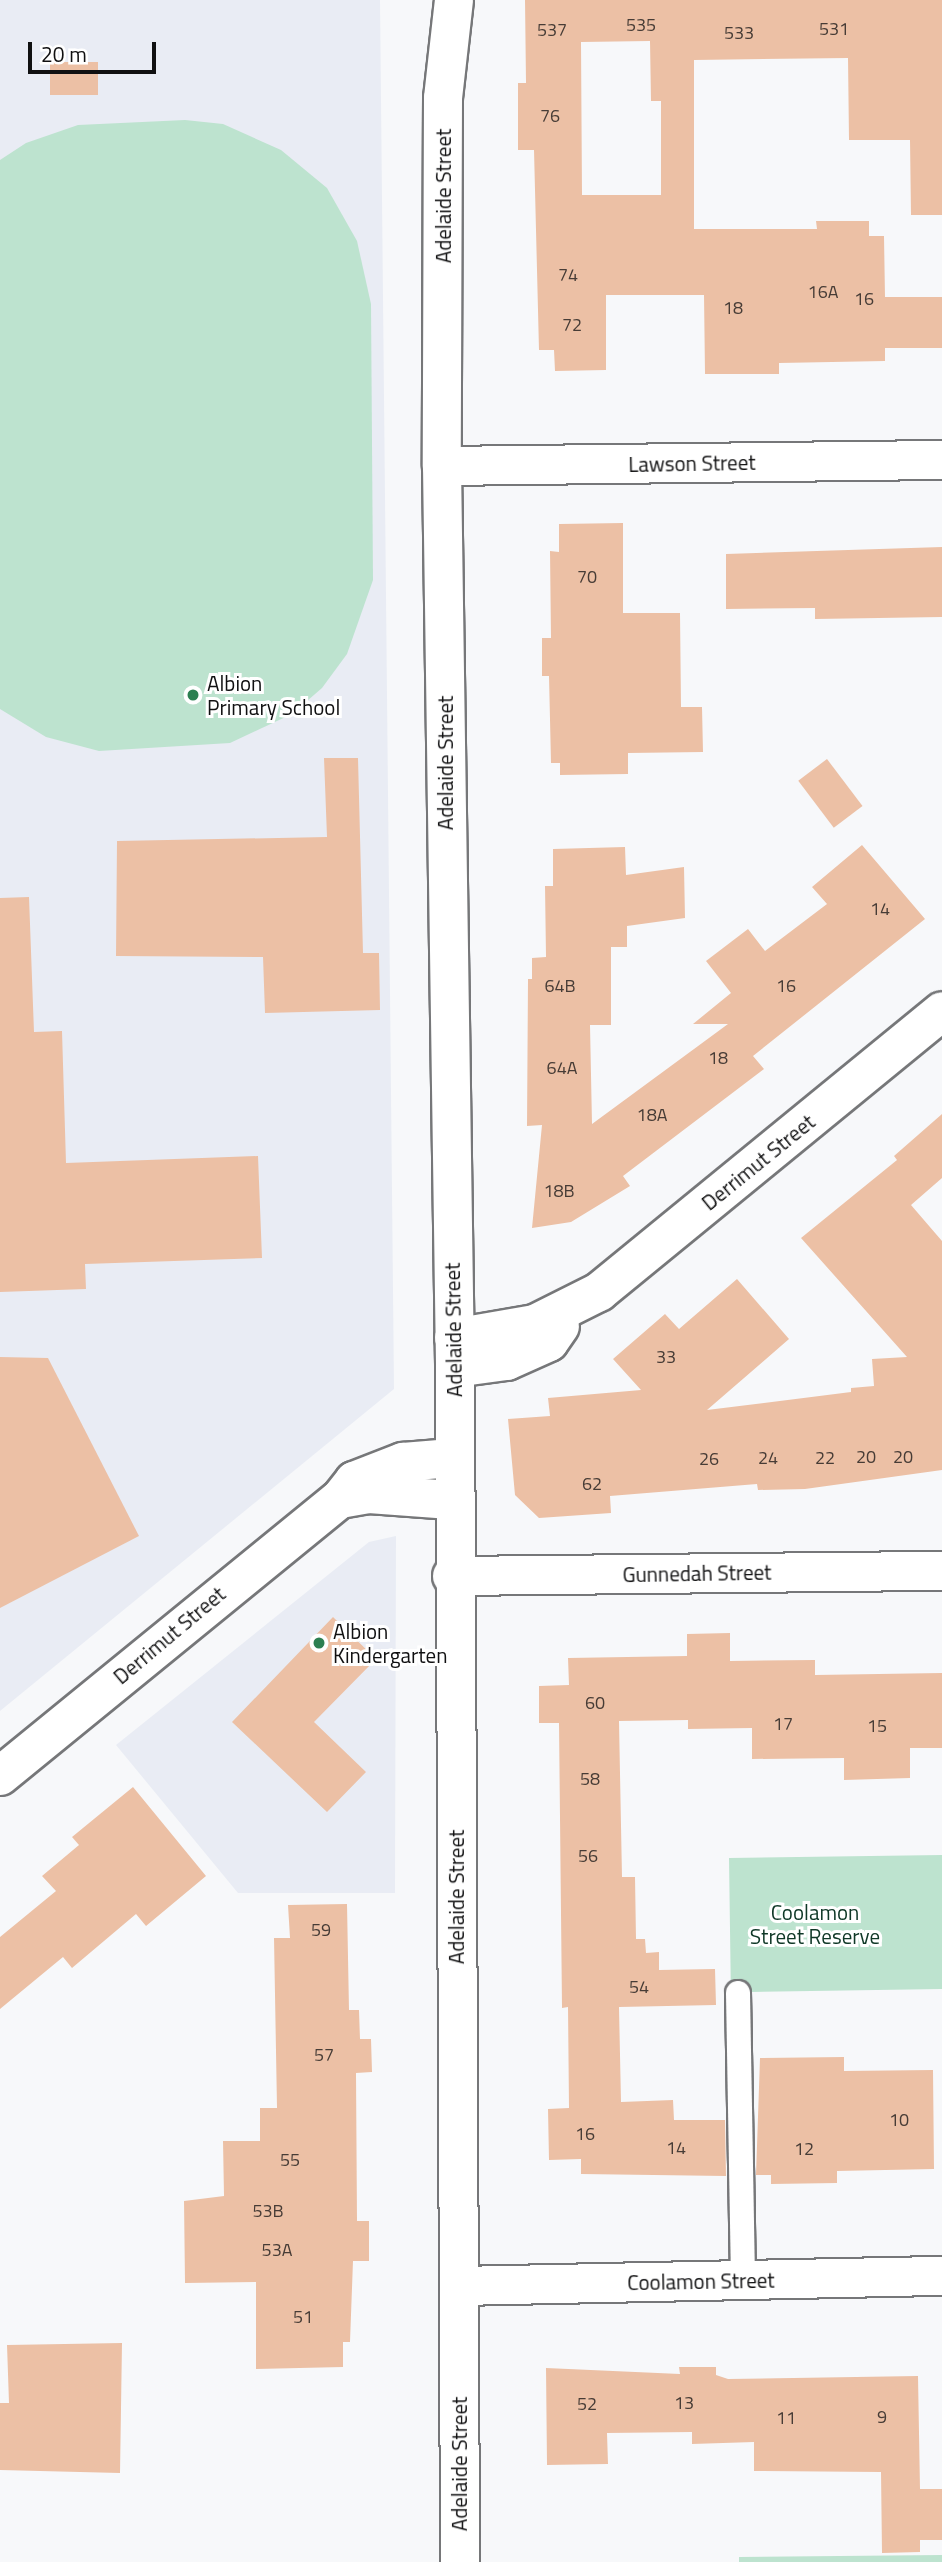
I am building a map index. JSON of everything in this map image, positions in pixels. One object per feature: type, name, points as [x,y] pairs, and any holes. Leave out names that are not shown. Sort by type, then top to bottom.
[{"type":"street","name":"Adelaide Street","points":[[427,0],[443,98]]},
{"type":"street","name":"Adelaide Street","points":[[454,0],[443,98],[442,466],[455,1353],[451,1500],[460,2562]]},
{"type":"street","name":"Lawson Street","points":[[442,466],[942,460]]},
{"type":"street","name":"Derrimut Street","points":[[455,1353],[507,1361],[549,1342],[571,1310],[942,1011]]},
{"type":"street","name":"Derrimut Street","points":[[0,1776],[340,1499],[354,1481],[376,1468],[452,1458]]},
{"type":"street","points":[[340,1499],[369,1494],[451,1500]]},
{"type":"street","name":"Gunnedah Street","points":[[452,1576],[942,1571]]},
{"type":"street","name":"Coolamon Street","points":[[459,2286],[942,2276]]},
{"type":"lane","points":[[738,1993],[743,2281]]},
{"type":"shaded area","name":"Albion Primary School","points":[[0,0],[380,0],[394,1389],[0,1711]]},
{"type":"shaded area","name":"Albion Kindergarten","points":[[396,1536],[395,1893],[238,1893],[116,1745],[369,1542]]},
{"type":"green space","points":[[185,120],[223,124],[281,150],[327,188],[357,241],[371,304],[373,580],[347,654],[322,688],[292,714],[230,743],[99,751],[46,737],[0,709],[0,160],[26,143],[78,125]]},
{"type":"green space","name":"Coolamon Street Reserve","points":[[942,1855],[942,1989],[751,1992],[754,2216],[734,2216],[729,1858]]},
{"type":"green space","points":[[942,2555],[942,2562],[739,2562],[739,2557]]},
{"type":"building","points":[[525,0],[942,0],[942,215],[911,215],[910,140],[849,140],[848,58],[694,60],[694,229],[817,229],[816,221],[869,221],[869,236],[884,236],[885,297],[942,297],[942,348],[885,348],[885,361],[779,363],[779,374],[705,374],[704,295],[606,295],[606,370],[555,371],[554,350],[539,350],[534,150],[518,150],[518,83],[526,83]],"holes":[[[650,41],[651,101],[661,101],[661,195],[582,195],[581,42]]]},
{"type":"building","points":[[50,62],[98,62],[98,95],[50,95]]},
{"type":"building","points":[[623,523],[623,613],[680,613],[681,707],[702,707],[703,752],[628,753],[628,774],[560,775],[560,763],[551,763],[549,676],[542,676],[542,638],[551,638],[550,551],[559,552],[559,524]]},
{"type":"building","points":[[942,547],[942,617],[815,619],[815,608],[726,609],[726,554]]},
{"type":"building","points":[[324,758],[358,758],[363,953],[379,953],[380,1010],[265,1013],[263,957],[116,956],[117,841],[327,837]]},
{"type":"building","points":[[827,759],[863,806],[834,828],[798,781]]},
{"type":"building","points":[[862,845],[925,919],[753,1056],[764,1069],[623,1176],[630,1186],[571,1222],[532,1228],[542,1125],[527,1126],[528,979],[532,979],[532,958],[546,957],[545,886],[553,886],[553,849],[625,847],[626,875],[684,867],[685,918],[627,926],[627,947],[611,947],[611,1025],[590,1025],[592,1124],[728,1024],[693,1024],[731,993],[706,961],[748,929],[765,951],[827,904],[812,887]]},
{"type":"building","points":[[29,897],[34,1032],[62,1031],[66,1163],[258,1156],[262,1258],[85,1264],[86,1289],[0,1292],[0,898]]},
{"type":"building","points":[[942,1114],[942,1178],[911,1205],[942,1241],[942,1470],[805,1489],[758,1490],[757,1484],[610,1496],[611,1513],[539,1518],[515,1495],[508,1419],[550,1416],[548,1398],[641,1390],[613,1359],[665,1314],[679,1329],[737,1279],[789,1339],[707,1410],[851,1392],[851,1388],[874,1386],[872,1359],[907,1357],[801,1238],[897,1160],[894,1156]]},
{"type":"building","points":[[0,1357],[48,1358],[139,1536],[0,1608]]},
{"type":"building","points":[[333,1617],[376,1659],[314,1722],[366,1772],[327,1812],[232,1722]]},
{"type":"building","points":[[730,1633],[730,1661],[815,1660],[815,1675],[942,1673],[942,1748],[910,1748],[910,1778],[844,1780],[844,1758],[752,1759],[752,1728],[688,1729],[688,1720],[619,1721],[622,1877],[635,1877],[636,1939],[645,1939],[646,1953],[659,1952],[659,1970],[715,1969],[716,2005],[619,2007],[621,2102],[673,2100],[674,2120],[725,2120],[726,2176],[581,2174],[581,2159],[549,2160],[548,2109],[569,2108],[568,2007],[562,2008],[559,1723],[539,1723],[539,1686],[569,1685],[568,1658],[687,1656],[687,1634]]},
{"type":"building","points":[[133,1787],[206,1876],[146,1926],[136,1914],[72,1968],[63,1957],[0,2009],[0,1937],[56,1891],[42,1876],[79,1845],[72,1837]]},
{"type":"building","points":[[347,1904],[349,2010],[359,2010],[360,2039],[371,2039],[372,2072],[356,2073],[357,2221],[369,2221],[369,2261],[353,2261],[350,2342],[343,2342],[343,2367],[256,2369],[256,2282],[185,2283],[184,2201],[224,2196],[223,2141],[260,2141],[260,2108],[277,2108],[274,1938],[290,1938],[288,1905]]},
{"type":"building","points":[[844,2057],[844,2071],[933,2070],[934,2169],[837,2171],[837,2183],[771,2184],[771,2175],[756,2175],[760,2058]]},
{"type":"building","points":[[122,2343],[120,2473],[0,2470],[0,2403],[9,2403],[7,2345]]},
{"type":"building","points":[[679,2367],[716,2367],[716,2375],[728,2379],[918,2376],[920,2489],[942,2489],[942,2540],[920,2540],[920,2552],[882,2553],[881,2472],[754,2471],[754,2442],[692,2444],[692,2432],[607,2433],[608,2464],[547,2465],[546,2368],[680,2374]]},
{"type":"place","name":"Albion Primary School","points":[[193,695]]},
{"type":"place","name":"Albion Kindergarten","points":[[319,1643]]}]
